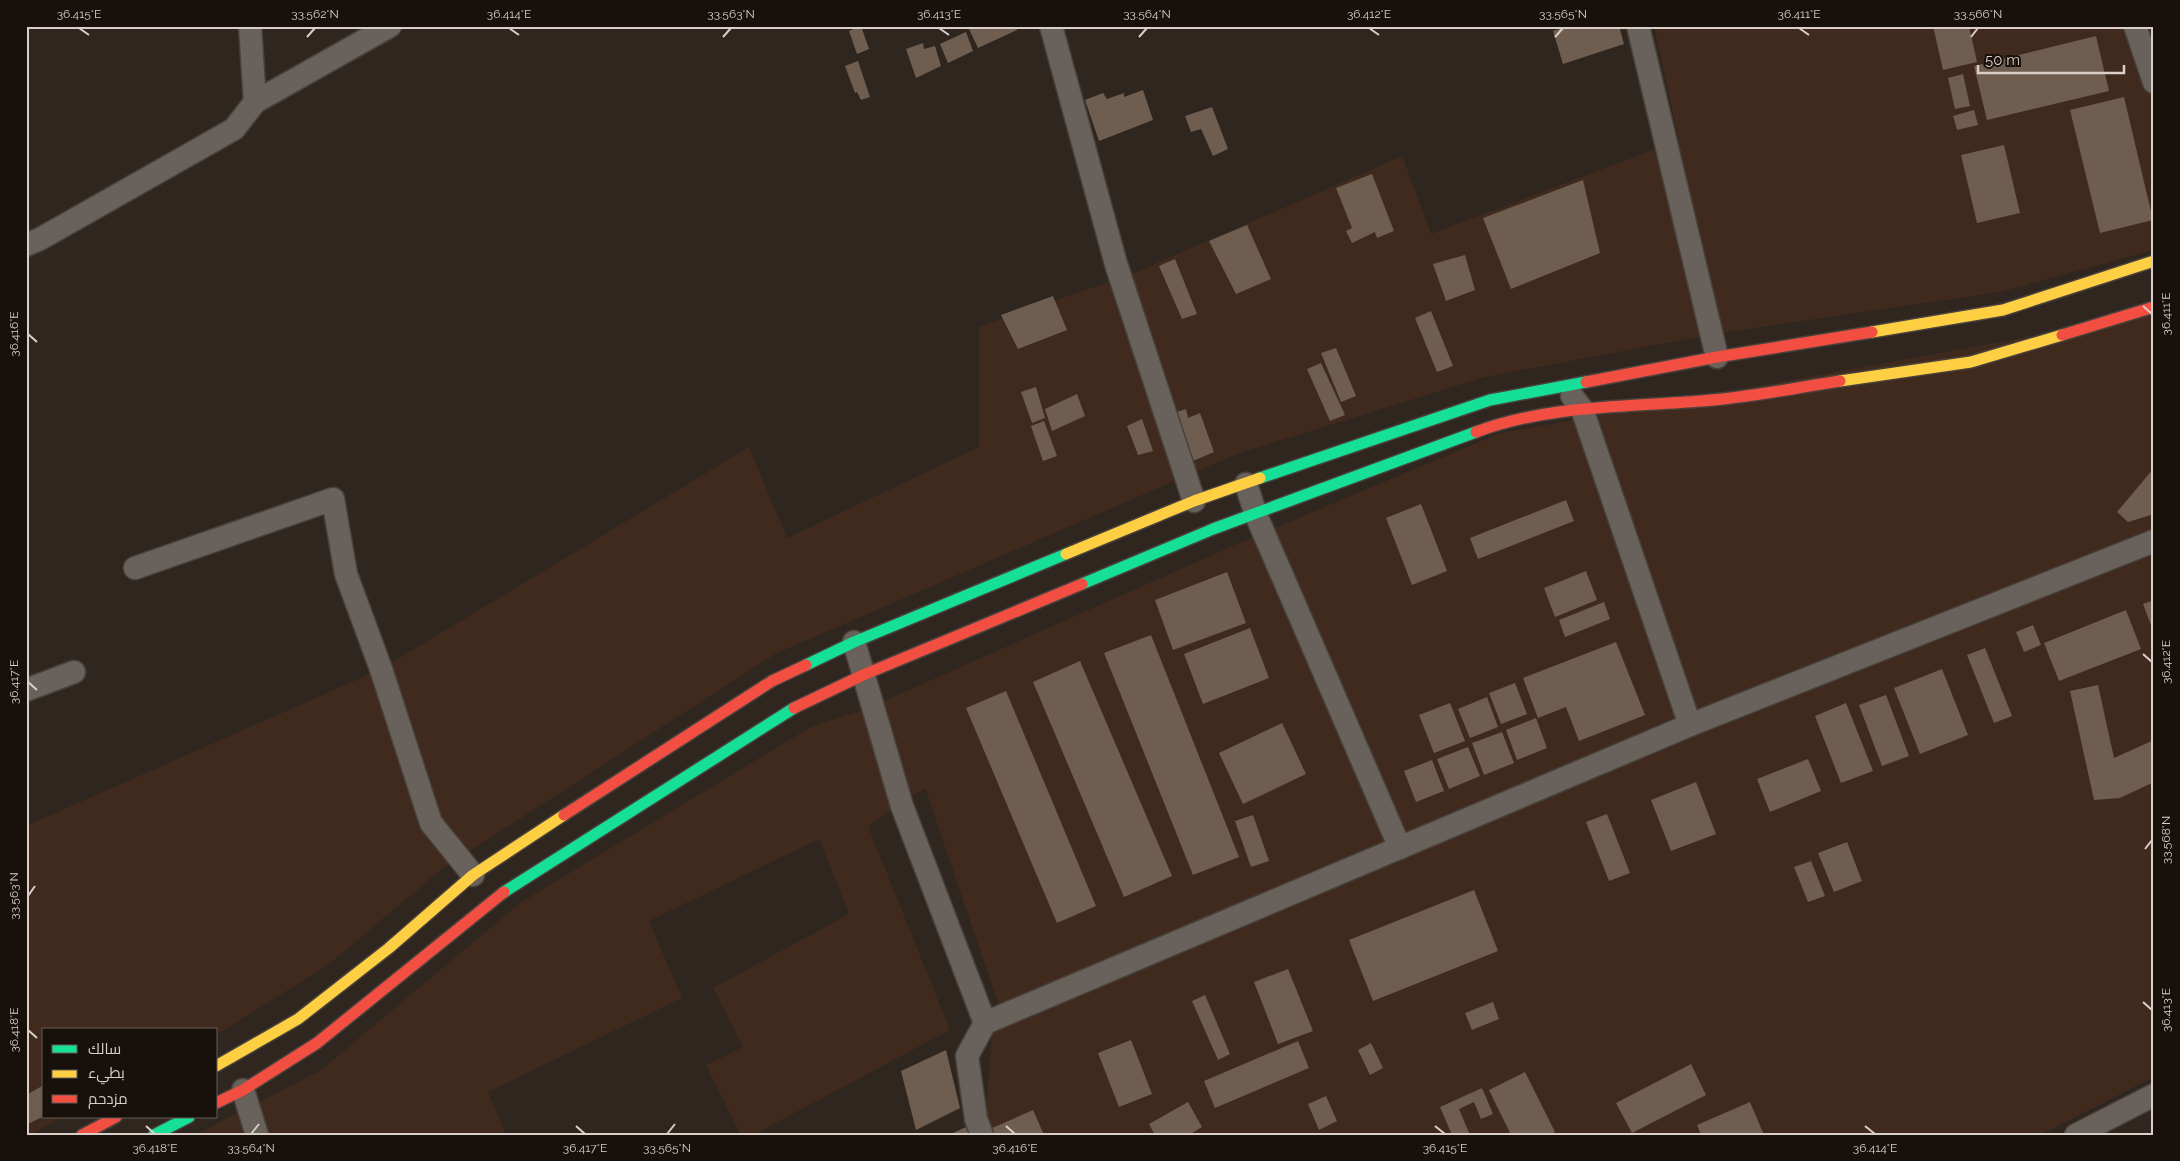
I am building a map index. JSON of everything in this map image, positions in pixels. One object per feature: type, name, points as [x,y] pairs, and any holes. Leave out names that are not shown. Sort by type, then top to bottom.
[{"type":"main road","points":[[218,1102],[243,1090],[317,1043],[484,888],[634,768],[774,685],[854,642],[1194,501],[1490,400],[1718,357],[2003,310],[2154,261]]},
{"type":"main road","points":[[218,1065],[298,1019],[389,948],[484,888],[786,708],[1213,529],[1256,515],[1500,422],[1582,409],[1704,400],[1971,362],[2154,307]]},
{"type":"main road","points":[[82,1135],[114,1118]]},
{"type":"main road","points":[[154,1135],[187,1118]]},
{"type":"street","points":[[250,26],[255,102]]},
{"type":"street","points":[[26,245],[40,239],[234,129],[255,102],[390,26]]},
{"type":"street","points":[[1051,26],[1116,264],[1194,501]]},
{"type":"street","points":[[1638,26],[1718,357]]},
{"type":"street","points":[[2135,26],[2154,82]]},
{"type":"street","points":[[1566,387],[1582,409],[1690,725]]},
{"type":"street","points":[[1246,484],[1256,515],[1400,848]]},
{"type":"street","points":[[135,568],[333,499],[346,574],[381,669],[431,823],[484,888]]},
{"type":"street","points":[[982,1135],[976,1119],[966,1056],[985,1023],[1690,725],[2154,541]]},
{"type":"street","points":[[854,642],[902,806],[985,1023]]},
{"type":"street","points":[[26,690],[74,672]]},
{"type":"street","points":[[243,1090],[257,1135]]},
{"type":"street","points":[[2076,1135],[2154,1095]]},
{"type":"shaded area","points":[[1654,26],[2154,26],[2154,250],[2000,292],[1714,334],[1485,377],[1237,454],[775,654],[442,869],[328,965],[218,1034],[218,1028],[42,1028],[42,1118],[61,1118],[30,1135],[26,1135],[26,826],[381,669],[749,447],[787,538],[979,447],[979,327],[1134,273],[1402,156],[1431,234],[1679,140]]},
{"type":"shaded area","points":[[2154,314],[2154,1077],[2040,1135],[990,1135],[985,1125],[991,1043],[998,1003],[925,788],[868,826],[950,1030],[753,1135],[741,1135],[706,1065],[743,1047],[713,988],[849,914],[819,839],[649,921],[682,998],[488,1092],[506,1135],[195,1135],[321,1070],[520,903],[814,725],[864,710],[1237,544],[1500,433]]},
{"type":"building","points":[[861,26],[869,49],[857,54],[849,31]]},
{"type":"building","points":[[975,26],[1015,26],[1017,30],[978,48],[969,29]]},
{"type":"building","points":[[1569,26],[1619,26],[1624,44],[1563,64],[1553,31]]},
{"type":"building","points":[[1933,26],[1969,26],[1977,62],[1943,70]]},
{"type":"building","points":[[966,32],[973,51],[948,63],[940,44]]},
{"type":"building","points":[[2096,36],[2109,91],[1987,120],[1974,66]]},
{"type":"building","points":[[923,43],[924,49],[935,46],[941,66],[916,78],[906,49]]},
{"type":"building","points":[[858,61],[870,97],[861,100],[857,92],[855,93],[845,66]]},
{"type":"building","points":[[1963,74],[1970,106],[1955,109],[1948,78]]},
{"type":"building","points":[[1143,90],[1153,120],[1099,141],[1085,100],[1103,93],[1107,99],[1124,93],[1124,97]]},
{"type":"building","points":[[2124,97],[2153,220],[2100,233],[2070,110]]},
{"type":"building","points":[[1212,107],[1228,149],[1213,156],[1201,129],[1191,132],[1185,116]]},
{"type":"building","points":[[1974,110],[1978,125],[1957,130],[1953,116]]},
{"type":"building","points":[[2004,145],[2020,213],[1977,223],[1961,155]]},
{"type":"building","points":[[1372,174],[1394,231],[1377,238],[1375,232],[1352,243],[1346,231],[1352,228],[1336,188]]},
{"type":"building","points":[[1583,180],[1600,253],[1511,289],[1483,218]]},
{"type":"building","points":[[1247,225],[1271,279],[1236,294],[1209,241]]},
{"type":"building","points":[[1465,255],[1475,290],[1446,301],[1433,264]]},
{"type":"building","points":[[1175,259],[1197,314],[1182,319],[1159,266]]},
{"type":"building","points":[[1053,296],[1067,330],[1018,349],[1001,315]]},
{"type":"building","points":[[1431,311],[1453,366],[1437,372],[1415,318]]},
{"type":"building","points":[[1336,348],[1356,396],[1341,402],[1321,353]]},
{"type":"building","points":[[1321,363],[1345,415],[1330,421],[1307,369]]},
{"type":"building","points":[[1036,387],[1045,418],[1032,423],[1021,392]]},
{"type":"building","points":[[1077,394],[1085,416],[1052,431],[1045,409]]},
{"type":"building","points":[[1186,409],[1188,418],[1200,413],[1214,452],[1193,461],[1174,413]]},
{"type":"building","points":[[1142,419],[1153,451],[1138,455],[1127,426]]},
{"type":"building","points":[[1044,421],[1057,456],[1043,461],[1031,426]]},
{"type":"building","points":[[2154,468],[2154,514],[2128,522],[2117,512]]},
{"type":"building","points":[[1566,500],[1574,521],[1478,559],[1470,538]]},
{"type":"building","points":[[1421,504],[1447,571],[1412,585],[1386,518]]},
{"type":"building","points":[[1586,571],[1597,600],[1555,617],[1544,588]]},
{"type":"building","points":[[1227,572],[1246,623],[1173,650],[1155,600]]},
{"type":"building","points":[[2154,600],[2154,633],[2143,604]]},
{"type":"building","points":[[1604,602],[1610,619],[1565,637],[1559,620]]},
{"type":"building","points":[[2126,610],[2141,649],[2059,681],[2044,643]]},
{"type":"building","points":[[2033,625],[2041,645],[2024,652],[2016,632]]},
{"type":"building","points":[[1250,628],[1269,678],[1203,704],[1184,654]]},
{"type":"building","points":[[1151,635],[1239,857],[1193,875],[1104,653]]},
{"type":"building","points":[[1616,642],[1645,715],[1579,741],[1566,707],[1538,718],[1523,678]]},
{"type":"building","points":[[1985,648],[2012,716],[1994,723],[1967,655]]},
{"type":"building","points":[[1080,661],[1172,876],[1124,897],[1033,682]]},
{"type":"building","points":[[1942,669],[1968,735],[1920,754],[1894,688]]},
{"type":"building","points":[[1515,683],[1527,714],[1501,724],[1489,693]]},
{"type":"building","points":[[2098,685],[2114,758],[2154,740],[2154,782],[2120,798],[2094,800],[2070,691]]},
{"type":"building","points":[[1006,691],[1096,906],[1057,923],[966,708]]},
{"type":"building","points":[[1886,695],[1909,756],[1882,766],[1859,705]]},
{"type":"building","points":[[1487,697],[1498,727],[1470,738],[1458,709]]},
{"type":"building","points":[[1450,703],[1465,741],[1434,753],[1419,715]]},
{"type":"building","points":[[1846,703],[1873,771],[1841,783],[1815,716]]},
{"type":"building","points":[[1536,718],[1547,748],[1517,760],[1506,730]]},
{"type":"building","points":[[1282,723],[1306,774],[1243,804],[1219,753]]},
{"type":"building","points":[[1502,732],[1514,763],[1484,775],[1472,743]]},
{"type":"building","points":[[1468,747],[1480,776],[1449,789],[1437,759]]},
{"type":"building","points":[[1808,759],[1821,791],[1770,812],[1757,779]]},
{"type":"building","points":[[1432,760],[1444,791],[1416,802],[1404,771]]},
{"type":"building","points":[[1696,782],[1716,834],[1671,851],[1651,800]]},
{"type":"building","points":[[1607,814],[1630,873],[1609,881],[1586,822]]},
{"type":"building","points":[[1253,815],[1269,861],[1251,867],[1235,821]]},
{"type":"building","points":[[1847,842],[1862,881],[1834,892],[1818,853]]},
{"type":"building","points":[[1811,861],[1825,896],[1808,902],[1794,867]]},
{"type":"building","points":[[1474,890],[1498,951],[1373,1001],[1349,940]]},
{"type":"building","points":[[1288,969],[1313,1031],[1278,1044],[1254,982]]},
{"type":"building","points":[[1205,995],[1230,1054],[1218,1060],[1192,1001]]},
{"type":"building","points":[[1493,1002],[1499,1019],[1472,1030],[1465,1013]]},
{"type":"building","points":[[1131,1040],[1152,1094],[1119,1107],[1098,1053]]},
{"type":"building","points":[[1298,1041],[1309,1068],[1215,1108],[1204,1081]]},
{"type":"building","points":[[1371,1043],[1383,1068],[1370,1075],[1358,1050]]},
{"type":"building","points":[[946,1050],[960,1108],[916,1130],[901,1071]]},
{"type":"building","points":[[1691,1064],[1706,1095],[1632,1133],[1616,1103]]},
{"type":"building","points":[[1525,1072],[1555,1132],[1551,1135],[1511,1135],[1489,1090]]},
{"type":"building","points":[[42,1086],[42,1117],[26,1125],[26,1095]]},
{"type":"building","points":[[1482,1088],[1493,1114],[1481,1119],[1474,1102],[1459,1109],[1470,1135],[1452,1135],[1440,1107]]},
{"type":"building","points":[[1326,1096],[1337,1121],[1319,1130],[1308,1104]]},
{"type":"building","points":[[1188,1102],[1202,1127],[1189,1135],[1155,1135],[1149,1124]]},
{"type":"building","points":[[1750,1102],[1764,1135],[1701,1135],[1697,1125]]},
{"type":"building","points":[[1033,1110],[1044,1135],[992,1135],[990,1129]]},
{"type":"building","points":[[968,1126],[972,1135],[949,1135]]},
{"type":"traffic: fast","points":[[1260,478],[1490,400],[1586,382]]},
{"type":"traffic: fast","points":[[1082,584],[1213,529],[1476,432]]},
{"type":"traffic: fast","points":[[806,665],[854,642],[1066,554]]},
{"type":"traffic: fast","points":[[504,892],[794,708]]},
{"type":"traffic: fast","points":[[154,1135],[187,1118]]},
{"type":"traffic: slow","points":[[1872,332],[2003,310],[2154,261]]},
{"type":"traffic: slow","points":[[1840,381],[1971,362],[2062,335]]},
{"type":"traffic: slow","points":[[1066,554],[1194,501],[1260,478]]},
{"type":"traffic: slow","points":[[218,1065],[298,1019],[389,948],[473,875],[564,815]]},
{"type":"traffic: jam","points":[[2062,335],[2154,307]]},
{"type":"traffic: jam","points":[[1586,382],[1717,357],[1872,332]]},
{"type":"traffic: jam","points":[[1476,432],[1503,423],[1559,412],[1616,406],[1719,400],[1840,381]]},
{"type":"traffic: jam","points":[[794,708],[863,675],[1082,584]]},
{"type":"traffic: jam","points":[[564,815],[772,681],[806,665]]},
{"type":"traffic: jam","points":[[218,1102],[243,1090],[317,1043],[504,892]]},
{"type":"traffic: jam","points":[[82,1135],[114,1118]]}]
